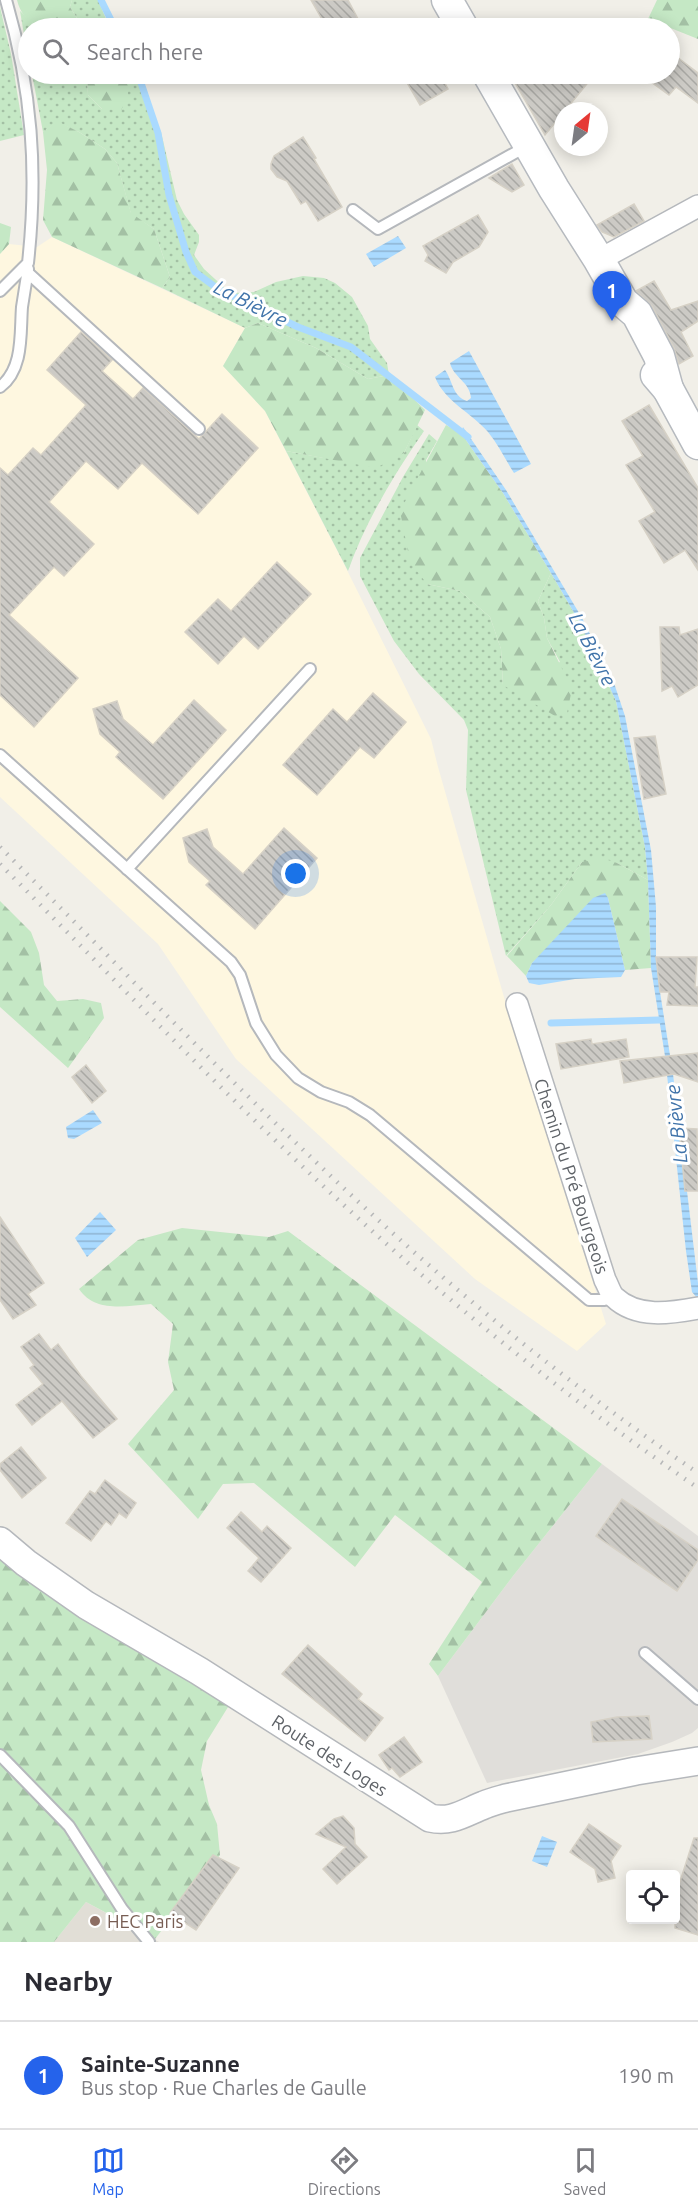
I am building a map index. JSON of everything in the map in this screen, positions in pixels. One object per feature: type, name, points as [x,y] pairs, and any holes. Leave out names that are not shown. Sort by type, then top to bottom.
[{"type":"main road","points":[[447,0],[457,18]]},
{"type":"main road","points":[[494,84],[623,302],[637,314],[659,356],[668,390],[698,444]]},
{"type":"street","points":[[599,260],[698,206]]},
{"type":"street","name":"Chemin du Pré Bourgeois","points":[[517,1004],[605,1280],[614,1297],[645,1312],[663,1314],[698,1308]]},
{"type":"street","name":"Route des Loges","points":[[0,1541],[26,1563],[86,1605],[199,1671],[430,1818],[454,1819],[486,1804],[506,1798],[636,1771],[698,1761]]},
{"type":"lane","points":[[6,0],[18,39]]},
{"type":"lane","points":[[0,387],[5,384],[15,365],[19,350],[28,267],[34,154],[26,84]]},
{"type":"lane","points":[[353,210],[378,229],[529,145]]},
{"type":"lane","points":[[0,291],[28,267]]},
{"type":"lane","points":[[28,267],[199,429]]},
{"type":"lane","points":[[127,869],[310,669]]},
{"type":"lane","points":[[0,755],[231,963],[240,975],[256,1023],[276,1055],[298,1078],[321,1092],[350,1102],[370,1115],[589,1300],[614,1297]]},
{"type":"lane","points":[[645,1653],[698,1699]]},
{"type":"lane","points":[[0,1755],[69,1826],[122,1910],[148,1942]]},
{"type":"shaded area","points":[[52,237],[245,328],[223,366],[265,411],[431,739],[512,1025],[606,1324],[577,1351],[475,1279],[236,1059],[158,944],[0,797],[0,254],[9,244],[37,247]]},
{"type":"shaded area","points":[[602,1464],[698,1536],[698,1728],[672,1742],[638,1754],[487,1783],[438,1676],[513,1576]]},
{"type":"shaded area","name":"HEC Paris","points":[[86,1902],[159,1942],[54,1942]]},
{"type":"green space","points":[[17,0],[72,0],[70,7],[77,18],[27,18],[21,11]]},
{"type":"green space","points":[[72,0],[98,0],[106,18],[77,18],[70,7]]},
{"type":"green space","points":[[657,0],[698,0],[698,39],[680,32],[680,18],[648,18]]},
{"type":"green space","points":[[0,7],[11,54],[24,135],[0,141]]},
{"type":"green space","points":[[34,84],[87,84],[88,95],[102,109],[124,84],[139,84],[161,132],[177,200],[199,235],[194,255],[204,269],[226,289],[234,293],[254,292],[276,282],[303,276],[324,278],[335,283],[352,297],[368,326],[370,339],[387,363],[389,375],[368,379],[316,348],[258,323],[245,328],[162,288],[170,277],[154,229],[131,214],[117,163],[105,149],[79,132],[57,122],[43,132]]},
{"type":"green space","points":[[87,84],[127,84],[128,87],[126,100],[121,110],[102,109],[88,95]]},
{"type":"green space","points":[[57,121],[105,149],[117,163],[131,213],[154,229],[170,277],[162,288],[52,237],[43,220],[47,170],[43,132]]},
{"type":"green space","points":[[0,223],[11,227],[9,244],[0,254]]},
{"type":"green space","points":[[258,323],[316,348],[368,379],[389,375],[425,410],[404,453],[376,468],[286,451],[265,411],[223,366],[245,328]]},
{"type":"green space","points":[[417,425],[424,431],[382,498],[363,534],[348,571],[286,451],[324,458],[404,453]]},
{"type":"green space","points":[[446,425],[461,433],[503,493],[551,573],[538,601],[544,618],[547,638],[572,689],[567,713],[555,716],[503,685],[501,649],[490,617],[460,591],[427,584],[410,562],[400,511]]},
{"type":"green space","points":[[429,434],[437,441],[426,460],[427,584],[460,591],[490,617],[501,649],[503,685],[560,662],[547,638],[544,618],[538,601],[551,573],[580,623],[616,701],[645,847],[648,880],[617,863],[582,862],[551,905],[506,956],[466,790],[468,730],[464,720],[419,674],[394,641],[360,576],[360,558],[403,477]]},
{"type":"green space","points":[[602,858],[617,863],[648,880],[651,968],[625,970],[608,898],[532,963],[526,976],[507,956],[551,905],[582,862]]},
{"type":"green space","points":[[0,901],[31,932],[39,953],[44,985],[57,1001],[83,999],[101,1003],[104,1018],[68,1068],[0,1007]]},
{"type":"green space","points":[[182,1228],[269,1237],[288,1231],[602,1464],[513,1576],[438,1676],[429,1664],[482,1582],[395,1515],[355,1567],[254,1483],[223,1484],[198,1519],[128,1444],[174,1390],[168,1362],[173,1324],[151,1304],[102,1305],[93,1302],[79,1289],[138,1240]]},
{"type":"green space","points":[[0,1550],[233,1699],[207,1741],[201,1770],[209,1805],[217,1824],[220,1855],[155,1939],[86,1902],[54,1942],[0,1942]]},
{"type":"water","points":[[398,236],[406,248],[374,267],[366,254]]},
{"type":"water","points":[[469,351],[531,464],[514,473],[488,432],[445,393],[435,377],[445,370],[458,396],[467,401],[471,398],[468,388],[454,372],[450,363]]},
{"type":"water","points":[[463,427],[506,490],[582,618],[613,680],[625,716],[651,850],[656,907],[656,957],[673,1074],[698,1299],[692,1292],[686,1251],[665,1056],[651,968],[645,847],[616,701],[580,623],[503,493],[461,433]]},
{"type":"water","points":[[605,893],[625,970],[621,977],[575,979],[539,985],[529,983],[526,976],[532,963],[593,898]]},
{"type":"water","points":[[93,1110],[102,1123],[74,1139],[68,1138],[66,1127]]},
{"type":"water","points":[[100,1212],[116,1230],[87,1257],[75,1238]]},
{"type":"water","points":[[542,1836],[557,1842],[547,1867],[532,1861]]},
{"type":"building","points":[[311,0],[348,0],[357,18],[321,18]]},
{"type":"building","points":[[680,59],[698,73],[698,103],[676,87],[669,95],[654,84],[680,84]]},
{"type":"building","points":[[408,84],[445,84],[448,89],[420,105]]},
{"type":"building","points":[[516,84],[587,84],[572,102],[554,102],[554,124],[545,135]]},
{"type":"building","points":[[303,137],[342,207],[318,221],[306,201],[301,204],[287,181],[277,177],[271,169],[274,156]]},
{"type":"building","points":[[512,164],[524,185],[512,192],[489,178]]},
{"type":"building","points":[[634,204],[644,221],[614,237],[602,232],[597,225]]},
{"type":"building","points":[[478,215],[488,232],[479,247],[453,262],[446,273],[425,261],[428,255],[423,246]]},
{"type":"building","points":[[654,281],[671,310],[698,301],[698,321],[681,332],[693,356],[679,364],[674,348],[652,306],[636,291]]},
{"type":"building","points":[[81,332],[112,360],[102,371],[133,399],[143,388],[199,439],[222,414],[258,448],[198,514],[142,463],[118,489],[86,461],[49,502],[94,544],[64,576],[54,567],[9,615],[78,678],[34,727],[0,695],[0,468],[8,475],[33,448],[41,455],[86,405],[47,370]]},
{"type":"building","points":[[649,405],[698,488],[698,570],[685,550],[664,563],[639,521],[655,512],[626,465],[643,456],[622,421]]},
{"type":"building","points":[[277,562],[311,594],[258,649],[244,636],[218,664],[185,632],[218,599],[231,611]]},
{"type":"building","points":[[660,627],[679,627],[680,635],[698,629],[698,685],[678,697],[672,686],[662,691]]},
{"type":"building","points":[[373,693],[406,722],[374,758],[360,747],[317,795],[283,765],[333,709],[347,722]]},
{"type":"building","points":[[194,700],[226,730],[163,799],[116,757],[120,752],[100,734],[93,709],[117,701],[123,719],[153,745]]},
{"type":"building","points":[[655,736],[666,794],[644,799],[634,738]]},
{"type":"building","points":[[284,828],[317,858],[255,929],[206,885],[210,881],[189,862],[183,838],[207,829],[213,847],[243,874]]},
{"type":"building","points":[[656,957],[697,957],[695,987],[698,987],[698,1006],[667,1005],[669,992],[660,992]]},
{"type":"building","points":[[591,1039],[592,1044],[626,1039],[629,1057],[561,1069],[556,1044]]},
{"type":"building","points":[[698,1053],[698,1082],[674,1074],[624,1083],[620,1061]]},
{"type":"building","points":[[86,1065],[106,1091],[92,1103],[72,1077]]},
{"type":"building","points":[[679,1128],[697,1129],[698,1191],[685,1191]]},
{"type":"building","points":[[0,1217],[44,1283],[28,1294],[36,1305],[13,1319],[0,1300]]},
{"type":"building","points":[[39,1334],[51,1350],[58,1344],[117,1419],[93,1438],[62,1401],[32,1425],[16,1405],[43,1384],[30,1368],[34,1365],[21,1347]]},
{"type":"building","points":[[21,1447],[46,1478],[22,1498],[0,1470],[0,1464]]},
{"type":"building","points":[[105,1480],[136,1503],[126,1518],[119,1513],[111,1525],[106,1521],[91,1541],[66,1523],[90,1491],[95,1494]]},
{"type":"building","points":[[622,1499],[698,1550],[698,1560],[677,1591],[596,1536]]},
{"type":"building","points":[[241,1512],[262,1532],[267,1526],[291,1548],[261,1582],[248,1571],[259,1558],[227,1528]]},
{"type":"building","points":[[308,1645],[362,1694],[358,1699],[383,1718],[365,1741],[282,1674]]},
{"type":"building","points":[[649,1716],[652,1739],[593,1742],[591,1722],[617,1717]]},
{"type":"building","points":[[404,1737],[422,1762],[400,1777],[392,1768],[389,1770],[379,1755]]},
{"type":"building","points":[[343,1816],[354,1828],[355,1844],[367,1857],[337,1884],[323,1869],[346,1847],[316,1834],[334,1819]]},
{"type":"building","points":[[589,1824],[621,1846],[611,1861],[615,1878],[598,1882],[595,1869],[570,1852]]},
{"type":"building","points":[[694,1838],[698,1838],[698,1935],[675,1928],[675,1924],[680,1924],[680,1881]]},
{"type":"building","points":[[213,1855],[239,1868],[196,1930],[170,1913]]},
{"type":"waterway","points":[[101,0],[110,18]]},
{"type":"waterway","name":"La Bièvre","points":[[141,84],[158,133],[169,195],[186,252],[195,272],[218,289],[298,327],[351,347],[468,437]]},
{"type":"waterway","points":[[551,1023],[659,1020]]},
{"type":"railway","points":[[0,847],[245,1094],[397,1237],[469,1300],[544,1360],[620,1418],[698,1473]]},
{"type":"railway","points":[[0,864],[241,1107],[390,1247],[540,1372],[698,1488]]},
{"type":"place","name":"Sainte-Suzanne","points":[[612,321]]},
{"type":"place","name":"HEC Paris","points":[[95,1921]]}]
